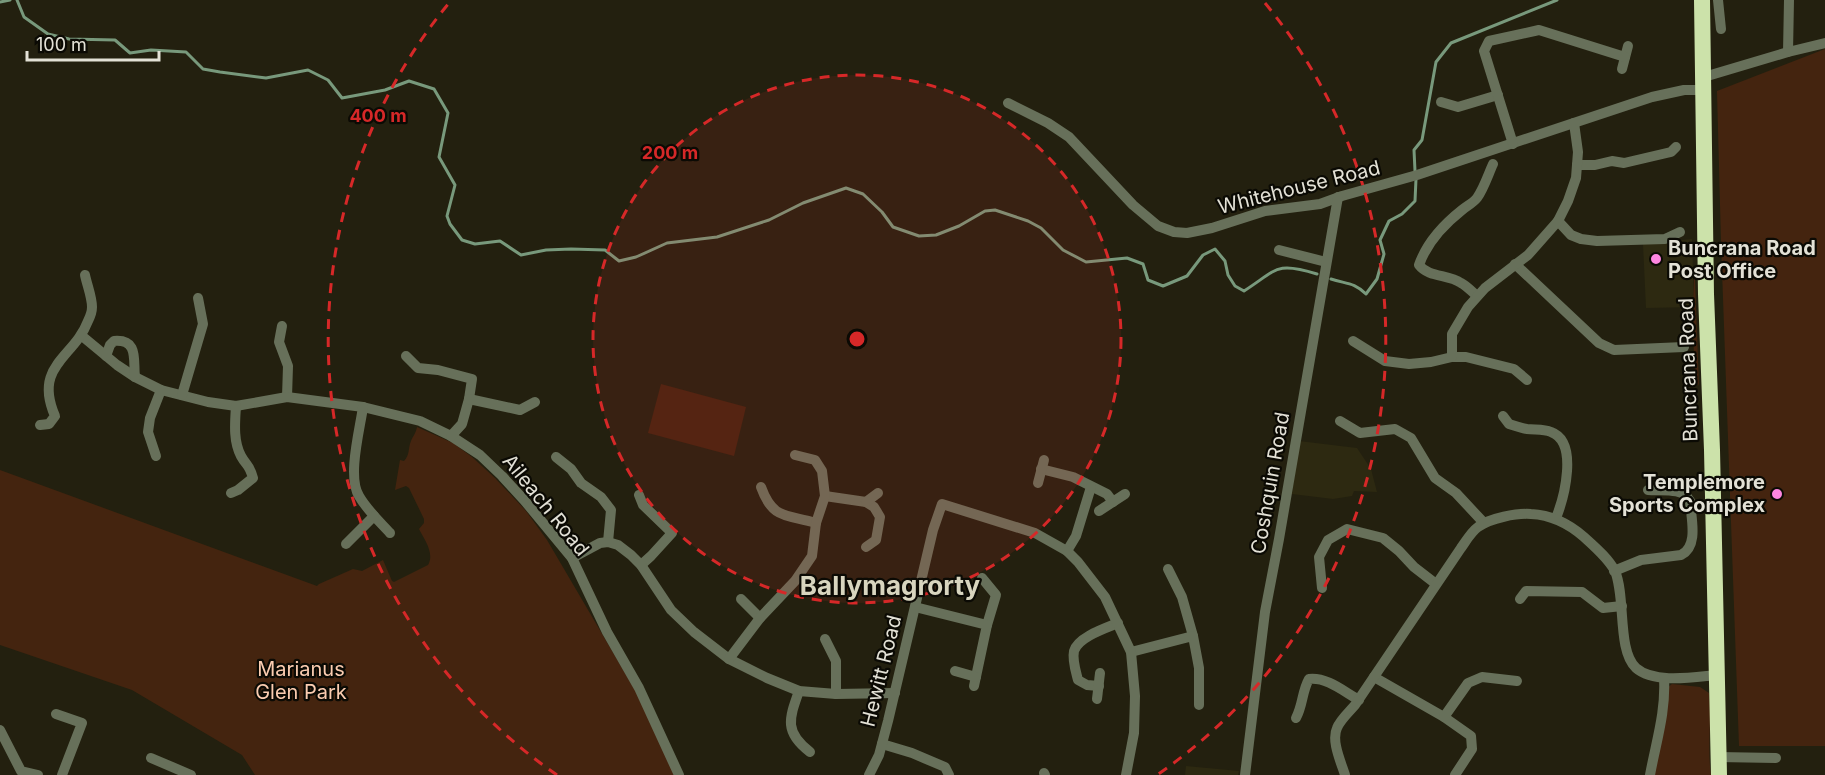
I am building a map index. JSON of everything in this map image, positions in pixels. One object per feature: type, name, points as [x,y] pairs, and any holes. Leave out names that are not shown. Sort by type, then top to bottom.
[{"type":"highway","name":"Buncrana Road","points":[[1702,0],[1706,285],[1719,775]]},
{"type":"street","points":[[1718,0],[1720,29]]},
{"type":"street","points":[[1788,52],[1790,0]]},
{"type":"street","points":[[1513,144],[1484,51],[1489,41],[1539,30],[1627,52],[1622,69]]},
{"type":"street","name":"Whitehouse Road","points":[[1008,103],[1048,123],[1069,137],[1133,206],[1158,226],[1174,232],[1187,233],[1212,228],[1265,211],[1320,204],[1417,175],[1652,97],[1684,90],[1788,52],[1825,43]]},
{"type":"street","points":[[1441,102],[1458,107],[1498,95]]},
{"type":"street","points":[[1452,357],[1452,334],[1468,307],[1485,288],[1536,248],[1558,221],[1576,178],[1578,152],[1574,123]]},
{"type":"street","points":[[1577,165],[1595,165],[1612,161],[1624,163],[1671,152],[1676,147]]},
{"type":"street","points":[[1477,296],[1461,283],[1444,275],[1430,274],[1419,266],[1430,241],[1475,200],[1493,164]]},
{"type":"street","name":"Coshquin Road","points":[[1245,775],[1265,612],[1338,197]]},
{"type":"street","points":[[1558,221],[1571,235],[1581,240],[1597,242],[1665,239],[1680,232]]},
{"type":"street","points":[[1279,250],[1326,262]]},
{"type":"street","points":[[1515,264],[1599,344],[1614,350],[1684,347]]},
{"type":"street","points":[[40,425],[49,424],[55,416],[49,399],[54,369],[82,336],[92,309],[85,275]]},
{"type":"street","points":[[182,395],[203,324],[198,298]]},
{"type":"street","points":[[282,326],[279,342],[288,366],[287,397]]},
{"type":"street","name":"Aileach Road","points":[[82,336],[135,377],[161,390],[208,402],[236,406],[287,397],[363,407],[420,422],[451,436],[480,455],[502,476],[572,558],[607,632],[639,688],[679,775]]},
{"type":"street","points":[[106,356],[114,341],[129,343],[133,350],[135,377]]},
{"type":"street","points":[[1353,341],[1385,361],[1409,364],[1466,357],[1514,369],[1527,380]]},
{"type":"street","points":[[406,356],[418,368],[438,370],[472,379],[462,424],[451,436]]},
{"type":"street","points":[[156,456],[148,432],[150,418],[161,390]]},
{"type":"street","points":[[469,399],[520,410],[536,402]]},
{"type":"street","points":[[231,492],[238,490],[253,478],[250,465],[241,456],[235,435],[236,406]]},
{"type":"street","points":[[363,407],[353,477],[357,494],[390,533]]},
{"type":"street","points":[[1503,416],[1509,424],[1526,429],[1552,432],[1563,443],[1568,461],[1568,472],[1563,501],[1556,518]]},
{"type":"street","points":[[1340,421],[1360,433],[1395,429],[1411,438],[1436,478],[1456,493],[1484,523]]},
{"type":"street","points":[[729,658],[760,618],[795,581],[812,556],[816,523],[825,496],[822,471],[815,460],[795,455]]},
{"type":"street","points":[[556,457],[571,469],[581,483],[601,497],[611,510],[608,542]]},
{"type":"street","points":[[1038,483],[1042,464],[1107,494],[1113,502]]},
{"type":"street","points":[[761,487],[767,503],[780,514],[816,523]]},
{"type":"street","points":[[1091,487],[1076,536],[1067,551],[1105,597],[1131,652],[1135,696],[1134,733],[1126,775]]},
{"type":"street","points":[[1614,571],[1641,560],[1681,555],[1690,548],[1692,540],[1688,498],[1678,491],[1648,490]]},
{"type":"street","points":[[866,502],[878,493]]},
{"type":"street","points":[[1099,511],[1125,494]]},
{"type":"street","points":[[639,495],[643,505],[672,533],[641,565]]},
{"type":"street","points":[[825,496],[866,502],[874,507],[880,517],[876,540],[866,547]]},
{"type":"street","name":"Hewitt Road","points":[[869,775],[882,744],[933,530],[942,504],[1035,533],[1067,551]]},
{"type":"street","points":[[1345,775],[1335,730],[1359,700],[1476,528],[1484,523],[1527,513],[1556,518],[1578,532],[1606,559],[1614,571],[1619,584],[1626,652],[1636,668],[1664,678],[1716,675]]},
{"type":"street","points":[[346,544],[374,516]]},
{"type":"street","points":[[1322,588],[1319,557],[1328,540],[1347,529],[1383,538],[1436,584]]},
{"type":"street","points":[[572,558],[600,543],[608,542],[624,549],[641,565],[671,610],[694,632],[729,658],[761,676],[799,691],[836,694],[895,693]]},
{"type":"street","points":[[1168,569],[1182,597],[1193,636],[1200,668],[1199,705]]},
{"type":"street","points":[[954,671],[975,682],[996,595],[982,578]]},
{"type":"street","points":[[1520,599],[1526,591],[1582,592],[1603,608],[1622,606]]},
{"type":"street","points":[[741,599],[760,618]]},
{"type":"street","points":[[915,607],[987,625]]},
{"type":"street","points":[[1098,686],[1087,685],[1078,680],[1074,650],[1083,639],[1119,623]]},
{"type":"street","points":[[1131,652],[1193,636]]},
{"type":"street","points":[[825,639],[836,661],[836,694]]},
{"type":"street","points":[[1097,699],[1100,673]]},
{"type":"street","points":[[1374,677],[1444,717],[1471,736],[1472,748],[1455,775]]},
{"type":"street","points":[[1444,717],[1468,683],[1482,677],[1517,681]]},
{"type":"street","points":[[1296,718],[1309,679],[1318,678],[1326,681],[1359,700]]},
{"type":"street","points":[[1650,775],[1654,750],[1662,724],[1664,678]]},
{"type":"street","points":[[799,691],[792,711],[791,731],[800,744],[810,752]]},
{"type":"street","points":[[56,714],[82,723],[62,775]]},
{"type":"street","points":[[0,730],[3,746],[21,771],[38,775]]},
{"type":"street","points":[[882,744],[912,753],[945,768],[949,775]]},
{"type":"street","points":[[1718,757],[1776,758]]},
{"type":"street","points":[[151,758],[191,775]]},
{"type":"shaded area","points":[[1692,239],[1694,307],[1646,308],[1643,244]]},
{"type":"shaded area","points":[[1299,441],[1357,448],[1371,469],[1377,492],[1354,491],[1352,496],[1333,499],[1292,494]]},
{"type":"shaded area","points":[[1186,766],[1239,771],[1238,775],[1185,775]]},
{"type":"green space","name":"Templemore Sports Complex","points":[[1825,49],[1825,746],[1739,746],[1717,91]]},
{"type":"green space","points":[[1694,278],[1699,386],[1695,378],[1692,308]]},
{"type":"green space","points":[[661,384],[746,407],[734,456],[648,433]]},
{"type":"green space","name":"Marianus Glen Park","points":[[417,427],[453,443],[472,457],[526,511],[547,540],[635,690],[676,775],[255,775],[242,755],[132,690],[0,645],[0,470],[317,586],[353,569],[362,571],[383,560],[394,582],[428,565],[430,560],[428,546],[419,529],[424,519],[409,488],[406,486],[395,490],[400,460],[404,461],[407,456]]},
{"type":"green space","points":[[1672,684],[1700,687],[1709,693],[1711,775],[1654,775],[1667,688]]},
{"type":"waterway","points":[[0,2],[10,0]]},
{"type":"waterway","points":[[17,0],[24,17],[48,34],[69,39],[115,40],[130,53],[151,50],[186,52],[203,69],[266,78],[308,70],[328,80],[342,98],[385,90],[409,81],[434,89],[448,113],[439,157],[455,185],[447,216],[450,224],[462,240],[475,244],[500,241],[521,255],[546,250],[605,250],[619,261],[636,257],[667,243],[717,237],[769,220],[803,203],[846,188],[863,194],[882,212],[893,227],[919,236],[936,235],[959,226],[985,211],[995,210],[1041,228],[1063,250],[1086,262],[1127,258],[1143,264],[1148,280],[1163,286],[1187,276],[1203,255],[1215,249],[1225,261],[1228,275],[1235,286],[1244,291],[1271,273],[1284,268],[1317,274]]},
{"type":"waterway","points":[[1415,171],[1414,150],[1422,140],[1436,62],[1451,43],[1557,0]]},
{"type":"waterway","points":[[1331,279],[1354,285],[1366,294],[1377,279],[1384,254],[1380,240],[1389,221],[1402,214],[1415,201],[1416,179]]},
{"type":"place","name":"Buncrana Road Post Office","points":[[1656,259]]},
{"type":"place","name":"Templemore Sports Complex","points":[[1777,494]]},
{"type":"district","name":"Ballymagrorty","points":[[890,585]]}]
